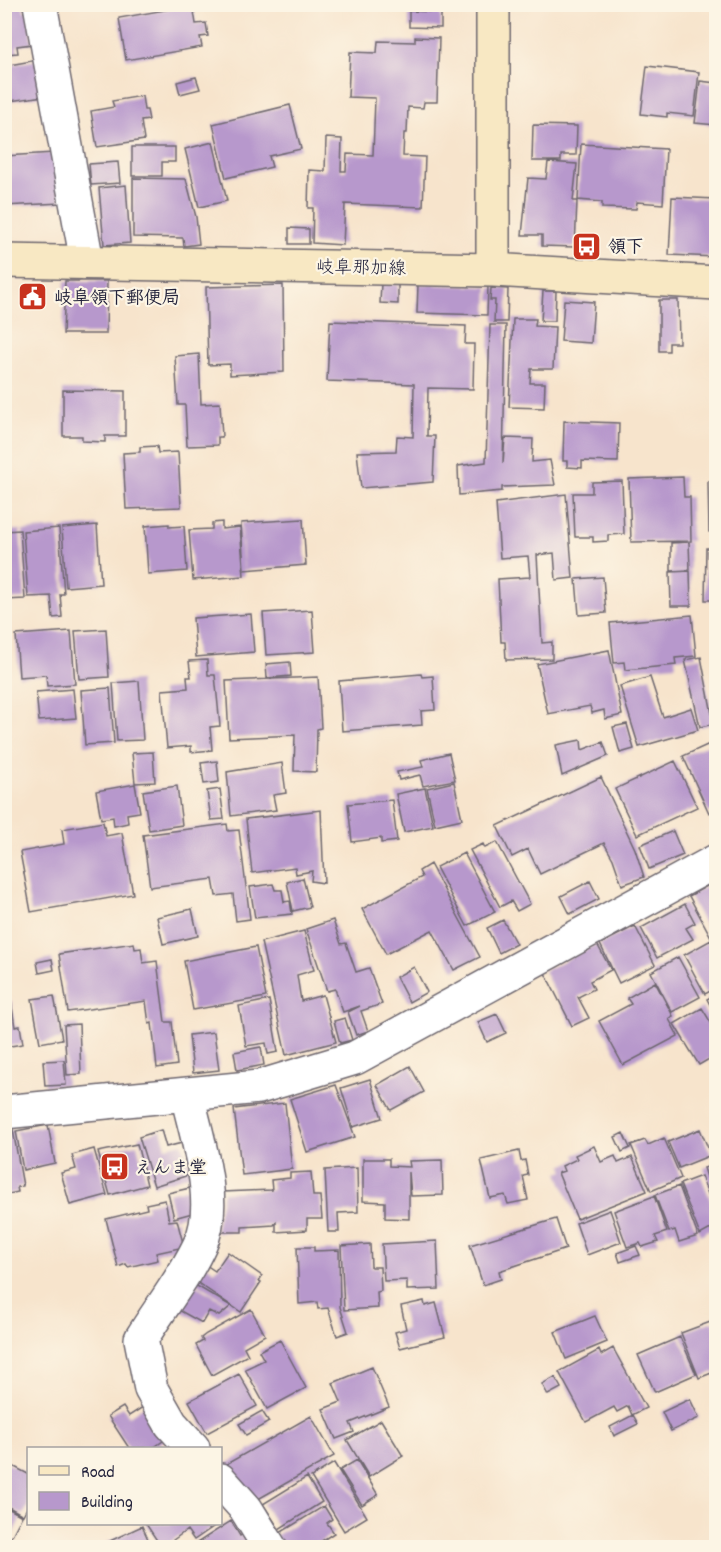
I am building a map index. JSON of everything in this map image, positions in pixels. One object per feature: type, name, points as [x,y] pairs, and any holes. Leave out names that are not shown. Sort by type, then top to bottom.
[{"type":"main road","points":[[493,270],[494,4]]},
{"type":"main road","name":"岐阜那加線","points":[[4,261],[493,270],[717,283]]},
{"type":"street","points":[[40,4],[87,262]]},
{"type":"street","points":[[4,1112],[259,1087],[355,1058],[717,861]]},
{"type":"street","points":[[187,1094],[205,1175],[207,1212],[201,1243],[141,1339],[152,1389],[171,1424],[191,1447]]},
{"type":"street","points":[[222,1482],[246,1509],[270,1548]]},
{"type":"building","points":[[4,4],[23,4],[24,12],[28,11],[32,44],[17,46],[18,53],[4,54]]},
{"type":"building","points":[[193,5],[196,24],[206,23],[208,36],[200,37],[202,47],[126,60],[119,18]]},
{"type":"building","points":[[409,11],[441,12],[441,28],[409,27]]},
{"type":"building","points":[[415,37],[439,38],[437,102],[424,102],[423,108],[408,107],[407,133],[404,133],[403,156],[425,157],[423,207],[345,204],[343,245],[312,243],[313,208],[308,208],[309,170],[325,171],[326,138],[342,139],[341,171],[346,171],[347,154],[373,155],[375,98],[348,97],[350,52],[377,53],[378,41],[415,42]]},
{"type":"building","points":[[37,60],[43,96],[4,102],[4,66]]},
{"type":"building","points":[[647,66],[699,72],[694,116],[667,113],[667,117],[641,114]]},
{"type":"building","points":[[196,77],[200,89],[180,94],[177,82]]},
{"type":"building","points":[[700,81],[716,83],[716,125],[695,123]]},
{"type":"building","points":[[142,96],[144,110],[147,110],[149,120],[141,121],[144,140],[97,147],[91,111],[114,107],[112,101]]},
{"type":"building","points":[[290,105],[301,149],[269,156],[272,167],[226,178],[213,124]]},
{"type":"building","points":[[533,125],[577,126],[576,155],[561,155],[561,161],[532,161]]},
{"type":"building","points":[[213,142],[227,201],[199,207],[185,149]]},
{"type":"building","points":[[581,144],[666,149],[663,204],[637,202],[636,209],[602,208],[602,202],[578,200]]},
{"type":"building","points":[[132,147],[175,147],[175,162],[162,162],[162,176],[132,176]]},
{"type":"building","points":[[54,153],[61,203],[4,206],[4,156]]},
{"type":"building","points":[[118,162],[120,183],[91,185],[89,164]]},
{"type":"building","points":[[548,162],[577,164],[573,201],[577,201],[575,247],[542,246],[542,235],[522,235],[528,178],[546,179]]},
{"type":"building","points":[[133,178],[186,179],[196,217],[199,244],[184,246],[183,238],[133,237]]},
{"type":"building","points":[[126,185],[130,243],[104,245],[99,188]]},
{"type":"building","points":[[672,197],[716,199],[716,257],[669,255]]},
{"type":"building","points":[[289,228],[309,229],[309,244],[289,244]]},
{"type":"building","points":[[65,281],[107,281],[106,334],[63,334]]},
{"type":"building","points":[[381,283],[398,285],[398,304],[380,303]]},
{"type":"building","points":[[418,284],[488,287],[487,315],[417,313]]},
{"type":"building","points":[[283,285],[284,372],[230,375],[230,364],[208,365],[206,287]]},
{"type":"building","points":[[491,288],[508,289],[507,322],[494,322],[495,300],[490,300]]},
{"type":"building","points":[[543,291],[556,291],[555,321],[541,321]]},
{"type":"building","points":[[564,300],[594,302],[591,343],[561,341]]},
{"type":"building","points":[[659,300],[678,300],[679,343],[669,343],[669,351],[659,351]]},
{"type":"building","points":[[513,319],[536,319],[535,326],[555,327],[553,369],[531,369],[530,383],[545,383],[544,408],[509,407]]},
{"type":"building","points":[[330,321],[466,326],[465,344],[474,344],[473,389],[428,388],[427,436],[435,436],[433,482],[361,488],[357,452],[396,451],[397,436],[413,437],[414,384],[327,381]]},
{"type":"building","points":[[490,325],[506,325],[503,463],[505,438],[533,439],[532,462],[550,460],[555,485],[502,487],[502,491],[459,495],[458,466],[486,462]]},
{"type":"building","points":[[199,354],[201,404],[220,403],[222,437],[218,437],[218,445],[187,446],[185,405],[178,405],[175,356]]},
{"type":"building","points":[[63,390],[125,391],[125,436],[105,436],[105,442],[82,441],[82,436],[63,436]]},
{"type":"building","points":[[564,421],[619,423],[618,462],[582,461],[582,468],[567,467],[567,461],[563,461]]},
{"type":"building","points":[[157,446],[158,453],[178,452],[181,507],[126,509],[123,453],[140,452],[140,447]]},
{"type":"building","points":[[683,477],[684,497],[690,497],[691,541],[631,542],[629,479]]},
{"type":"building","points":[[622,481],[624,534],[608,535],[608,541],[593,542],[593,537],[575,537],[573,493],[592,493],[592,482]]},
{"type":"building","points":[[708,481],[716,481],[716,531],[709,532]]},
{"type":"building","points":[[566,494],[573,578],[556,580],[554,553],[537,555],[542,643],[552,642],[552,659],[506,660],[505,642],[501,642],[498,579],[530,577],[528,556],[500,558],[496,503]]},
{"type":"building","points":[[303,519],[306,565],[244,570],[241,523]]},
{"type":"building","points":[[222,522],[222,529],[240,527],[244,576],[193,580],[189,530],[212,529],[212,523]]},
{"type":"building","points":[[169,524],[169,527],[184,526],[187,571],[148,574],[145,526]]},
{"type":"building","points":[[97,525],[101,584],[66,587],[62,528]]},
{"type":"building","points":[[59,528],[64,594],[60,594],[62,617],[53,618],[51,596],[28,597],[23,531]]},
{"type":"building","points":[[20,530],[25,599],[4,600],[4,531]]},
{"type":"building","points":[[689,542],[690,570],[671,571],[671,543]]},
{"type":"building","points":[[706,548],[716,548],[716,600],[705,600]]},
{"type":"building","points":[[690,571],[691,606],[671,606],[670,572]]},
{"type":"building","points":[[603,577],[606,613],[579,615],[576,579]]},
{"type":"building","points":[[312,610],[315,652],[266,655],[263,613]]},
{"type":"building","points":[[251,614],[254,652],[196,657],[193,618]]},
{"type":"building","points":[[692,615],[696,656],[675,658],[676,665],[625,670],[624,662],[614,663],[610,623]]},
{"type":"building","points":[[106,629],[109,677],[79,679],[75,631]]},
{"type":"building","points":[[71,631],[75,684],[47,686],[46,675],[19,677],[16,635]]},
{"type":"building","points":[[609,650],[622,715],[605,719],[604,710],[592,713],[590,706],[548,714],[537,664]]},
{"type":"building","points":[[701,657],[714,724],[700,727],[685,660]]},
{"type":"building","points":[[207,660],[208,675],[215,675],[220,726],[210,727],[212,750],[191,752],[191,746],[167,748],[162,690],[188,688],[187,677],[191,677],[189,661]]},
{"type":"building","points":[[290,662],[291,676],[267,678],[266,664]]},
{"type":"building","points":[[421,674],[422,677],[433,676],[435,710],[421,711],[422,725],[342,731],[339,681]]},
{"type":"building","points":[[318,677],[321,728],[317,729],[316,772],[294,771],[295,735],[229,738],[226,681]]},
{"type":"building","points":[[650,677],[663,717],[691,708],[698,730],[639,747],[620,686]]},
{"type":"building","points":[[139,681],[143,740],[117,741],[113,683]]},
{"type":"building","points":[[110,688],[114,743],[85,745],[81,690]]},
{"type":"building","points":[[73,689],[76,718],[39,721],[36,692]]},
{"type":"building","points":[[627,724],[634,749],[620,753],[613,727]]},
{"type":"building","points":[[581,740],[582,750],[603,742],[608,756],[562,776],[556,745]]},
{"type":"building","points":[[716,741],[716,809],[709,813],[683,756]]},
{"type":"building","points":[[153,752],[155,782],[135,783],[132,753]]},
{"type":"building","points":[[449,753],[455,780],[423,786],[420,775],[399,780],[397,772],[423,767],[421,760]]},
{"type":"building","points":[[217,761],[219,782],[204,784],[201,763]]},
{"type":"building","points":[[675,761],[697,807],[637,835],[615,789]]},
{"type":"building","points":[[282,763],[286,793],[273,795],[276,810],[231,816],[227,772]]},
{"type":"building","points":[[601,777],[635,849],[644,877],[622,885],[613,859],[604,843],[540,874],[528,849],[512,857],[497,826]]},
{"type":"building","points":[[454,782],[462,819],[435,825],[427,788]]},
{"type":"building","points":[[135,784],[140,812],[127,814],[128,823],[114,826],[113,817],[101,819],[96,791]]},
{"type":"building","points":[[177,786],[182,825],[149,830],[143,791]]},
{"type":"building","points":[[425,788],[433,826],[404,832],[396,794]]},
{"type":"building","points":[[220,789],[224,819],[211,820],[207,791]]},
{"type":"building","points":[[392,800],[397,841],[381,843],[381,838],[352,842],[348,804]]},
{"type":"building","points":[[321,810],[324,883],[311,881],[312,871],[296,874],[295,867],[252,873],[246,819]]},
{"type":"building","points":[[103,822],[106,836],[122,833],[133,894],[31,912],[20,852],[64,844],[62,829]]},
{"type":"building","points":[[227,824],[228,831],[239,830],[250,919],[236,921],[233,894],[216,896],[213,879],[150,887],[143,835]]},
{"type":"building","points":[[673,831],[683,855],[649,869],[640,845]]},
{"type":"building","points":[[497,842],[530,904],[517,911],[511,901],[500,907],[470,850],[483,844],[485,848]]},
{"type":"building","points":[[464,853],[495,912],[467,926],[436,867]]},
{"type":"building","points":[[430,864],[480,957],[454,970],[432,930],[386,954],[362,909],[422,877],[419,871]]},
{"type":"building","points":[[303,878],[310,907],[293,911],[287,882]]},
{"type":"building","points":[[590,881],[599,899],[570,914],[561,896]]},
{"type":"building","points":[[716,881],[716,934],[711,937],[689,896]]},
{"type":"building","points":[[273,884],[275,890],[282,890],[284,902],[290,901],[292,914],[255,918],[250,887]]},
{"type":"building","points":[[685,904],[695,923],[686,928],[693,939],[657,958],[641,928]]},
{"type":"building","points":[[192,909],[198,936],[163,944],[157,917]]},
{"type":"building","points":[[7,920],[9,946],[4,946],[4,921]]},
{"type":"building","points":[[333,920],[341,944],[346,943],[356,972],[369,968],[382,1004],[361,1011],[368,1031],[356,1035],[348,1012],[360,1006],[343,1012],[335,989],[327,991],[306,929]]},
{"type":"building","points":[[503,920],[516,944],[499,953],[487,928]]},
{"type":"building","points":[[635,926],[655,965],[619,983],[600,944]]},
{"type":"building","points":[[304,931],[314,970],[297,975],[301,1001],[323,995],[336,1042],[286,1055],[261,942]]},
{"type":"building","points":[[711,940],[716,951],[716,988],[705,994],[684,955]]},
{"type":"building","points":[[134,943],[135,949],[141,948],[143,963],[157,961],[165,1022],[172,1022],[177,1065],[157,1068],[152,1023],[149,1024],[146,1001],[68,1012],[59,954]]},
{"type":"building","points":[[597,944],[611,970],[590,981],[594,989],[578,997],[589,1018],[572,1026],[544,971]]},
{"type":"building","points":[[256,947],[266,997],[193,1010],[184,961]]},
{"type":"building","points":[[678,957],[700,997],[672,1012],[651,972]]},
{"type":"building","points":[[52,959],[54,970],[39,973],[37,962]]},
{"type":"building","points":[[414,967],[427,992],[409,1002],[396,977]]},
{"type":"building","points":[[655,982],[673,1016],[669,1019],[678,1036],[623,1065],[599,1021],[631,1004],[627,998]]},
{"type":"building","points":[[716,994],[716,1016],[707,999]]},
{"type":"building","points":[[54,996],[62,1039],[40,1043],[32,999]]},
{"type":"building","points":[[11,1000],[15,1027],[20,1026],[23,1044],[4,1047],[4,1001]]},
{"type":"building","points":[[269,1000],[278,1052],[268,1054],[266,1043],[246,1046],[239,1006]]},
{"type":"building","points":[[702,1008],[716,1031],[716,1055],[699,1065],[674,1024]]},
{"type":"building","points":[[497,1014],[506,1033],[487,1042],[478,1022]]},
{"type":"building","points":[[345,1018],[352,1040],[340,1043],[334,1021]]},
{"type":"building","points":[[79,1024],[81,1074],[67,1075],[64,1025]]},
{"type":"building","points":[[214,1032],[219,1070],[193,1073],[189,1035]]},
{"type":"building","points":[[261,1047],[264,1065],[237,1070],[234,1052]]},
{"type":"building","points":[[64,1060],[66,1085],[45,1086],[43,1061]]},
{"type":"building","points":[[410,1066],[424,1092],[391,1110],[377,1085]]},
{"type":"building","points":[[370,1079],[382,1118],[353,1127],[341,1088]]},
{"type":"building","points":[[336,1085],[355,1137],[307,1152],[290,1099]]},
{"type":"building","points":[[285,1103],[292,1169],[242,1175],[234,1109]]},
{"type":"building","points":[[48,1125],[55,1163],[23,1170],[16,1131]]},
{"type":"building","points":[[700,1129],[711,1155],[679,1168],[668,1142]]},
{"type":"building","points":[[13,1130],[23,1186],[17,1187],[18,1192],[4,1195],[4,1131]]},
{"type":"building","points":[[161,1130],[166,1147],[182,1143],[192,1174],[154,1186],[139,1137]]},
{"type":"building","points":[[623,1133],[630,1148],[622,1152],[615,1137]]},
{"type":"building","points":[[664,1138],[681,1178],[651,1191],[631,1145],[645,1140],[648,1145]]},
{"type":"building","points":[[137,1144],[147,1185],[110,1195],[98,1152]]},
{"type":"building","points":[[594,1146],[601,1162],[615,1156],[618,1163],[632,1157],[647,1191],[577,1219],[558,1173],[564,1171],[562,1166],[577,1159],[575,1155]]},
{"type":"building","points":[[94,1149],[107,1195],[70,1205],[61,1173],[76,1169],[72,1155]]},
{"type":"building","points":[[519,1151],[521,1161],[525,1160],[528,1175],[523,1176],[528,1200],[508,1204],[505,1195],[490,1198],[481,1160]]},
{"type":"building","points":[[363,1159],[389,1159],[389,1166],[410,1167],[409,1161],[442,1160],[443,1195],[411,1196],[409,1172],[409,1219],[385,1218],[385,1202],[363,1201]]},
{"type":"building","points":[[716,1164],[716,1204],[704,1168]]},
{"type":"building","points":[[357,1168],[358,1212],[338,1213],[339,1232],[328,1232],[325,1170]]},
{"type":"building","points":[[311,1172],[313,1196],[320,1196],[322,1219],[307,1219],[307,1230],[276,1232],[276,1222],[274,1225],[242,1227],[242,1232],[215,1232],[223,1192],[272,1190],[271,1180],[290,1178],[290,1173]]},
{"type":"building","points":[[701,1176],[716,1214],[716,1226],[700,1235],[680,1184]]},
{"type":"building","points":[[679,1186],[698,1236],[679,1242],[675,1230],[669,1232],[655,1195]]},
{"type":"building","points":[[190,1188],[196,1212],[174,1218],[168,1193]]},
{"type":"building","points":[[654,1196],[667,1232],[655,1236],[658,1242],[642,1247],[640,1243],[627,1247],[614,1211]]},
{"type":"building","points":[[165,1200],[169,1221],[177,1220],[184,1247],[156,1253],[158,1260],[118,1267],[106,1219],[147,1209],[146,1204]]},
{"type":"building","points":[[610,1210],[621,1242],[587,1255],[576,1223]]},
{"type":"building","points":[[556,1219],[566,1249],[499,1271],[501,1279],[483,1285],[470,1245]]},
{"type":"building","points":[[437,1241],[439,1289],[407,1290],[407,1280],[384,1281],[382,1244]]},
{"type":"building","points":[[370,1244],[371,1267],[380,1267],[381,1291],[377,1292],[378,1308],[344,1310],[341,1246]]},
{"type":"building","points":[[636,1246],[640,1255],[620,1262],[617,1253]]},
{"type":"building","points":[[297,1247],[314,1247],[314,1251],[339,1250],[340,1307],[348,1332],[337,1336],[328,1308],[318,1309],[317,1302],[299,1304]]},
{"type":"building","points":[[228,1252],[262,1276],[259,1281],[261,1282],[241,1312],[192,1279],[203,1263],[215,1271]]},
{"type":"building","points":[[190,1282],[231,1306],[219,1316],[209,1311],[202,1323],[175,1308]]},
{"type":"building","points":[[424,1301],[425,1306],[436,1303],[445,1337],[400,1348],[395,1332],[406,1329],[401,1306]]},
{"type":"building","points":[[251,1309],[265,1335],[244,1347],[248,1355],[212,1375],[196,1345],[203,1341],[201,1338],[206,1334]]},
{"type":"building","points":[[595,1316],[607,1342],[566,1359],[555,1332]]},
{"type":"building","points":[[713,1321],[716,1330],[716,1377],[714,1372],[699,1378],[681,1333]]},
{"type":"building","points":[[680,1337],[696,1374],[655,1392],[638,1355]]},
{"type":"building","points":[[280,1340],[306,1388],[267,1409],[245,1369],[264,1360],[259,1351]]},
{"type":"building","points":[[613,1348],[646,1408],[632,1415],[628,1406],[617,1412],[614,1407],[586,1422],[559,1372],[599,1350],[601,1355]]},
{"type":"building","points":[[372,1367],[389,1407],[350,1423],[354,1432],[336,1439],[323,1409],[341,1402],[333,1383]]},
{"type":"building","points":[[239,1374],[257,1406],[207,1433],[189,1401]]},
{"type":"building","points":[[555,1377],[561,1388],[548,1395],[542,1384]]},
{"type":"building","points":[[690,1399],[699,1418],[671,1431],[662,1412]]},
{"type":"building","points":[[149,1403],[170,1436],[154,1447],[128,1447],[108,1416],[123,1407],[129,1416]]},
{"type":"building","points":[[262,1411],[269,1422],[246,1435],[239,1424]]},
{"type":"building","points":[[633,1415],[638,1424],[614,1436],[610,1427]]},
{"type":"building","points":[[311,1416],[334,1456],[253,1502],[223,1466]]},
{"type":"building","points":[[381,1420],[403,1456],[369,1477],[347,1440]]},
{"type":"building","points":[[357,1460],[378,1495],[362,1505],[340,1470]]},
{"type":"building","points":[[5,1462],[27,1473],[27,1508],[23,1515],[5,1505]]},
{"type":"building","points":[[334,1463],[367,1517],[344,1531],[311,1477]]},
{"type":"building","points":[[307,1477],[322,1502],[279,1529],[263,1504]]},
{"type":"building","points":[[4,1506],[22,1516],[8,1543],[4,1541]]},
{"type":"building","points":[[324,1506],[332,1519],[327,1523],[334,1533],[311,1548],[282,1548],[275,1536]]},
{"type":"building","points":[[231,1521],[240,1536],[250,1530],[254,1548],[189,1548]]},
{"type":"building","points":[[147,1525],[216,1525],[194,1540],[187,1530],[162,1548]]},
{"type":"building","points":[[142,1526],[152,1548],[95,1548]]},
{"type":"place","name":"領下","points":[[587,246]]},
{"type":"place","name":"岐阜領下郵便局","points":[[33,297]]},
{"type":"place","name":"えんま堂","points":[[114,1167]]}]
